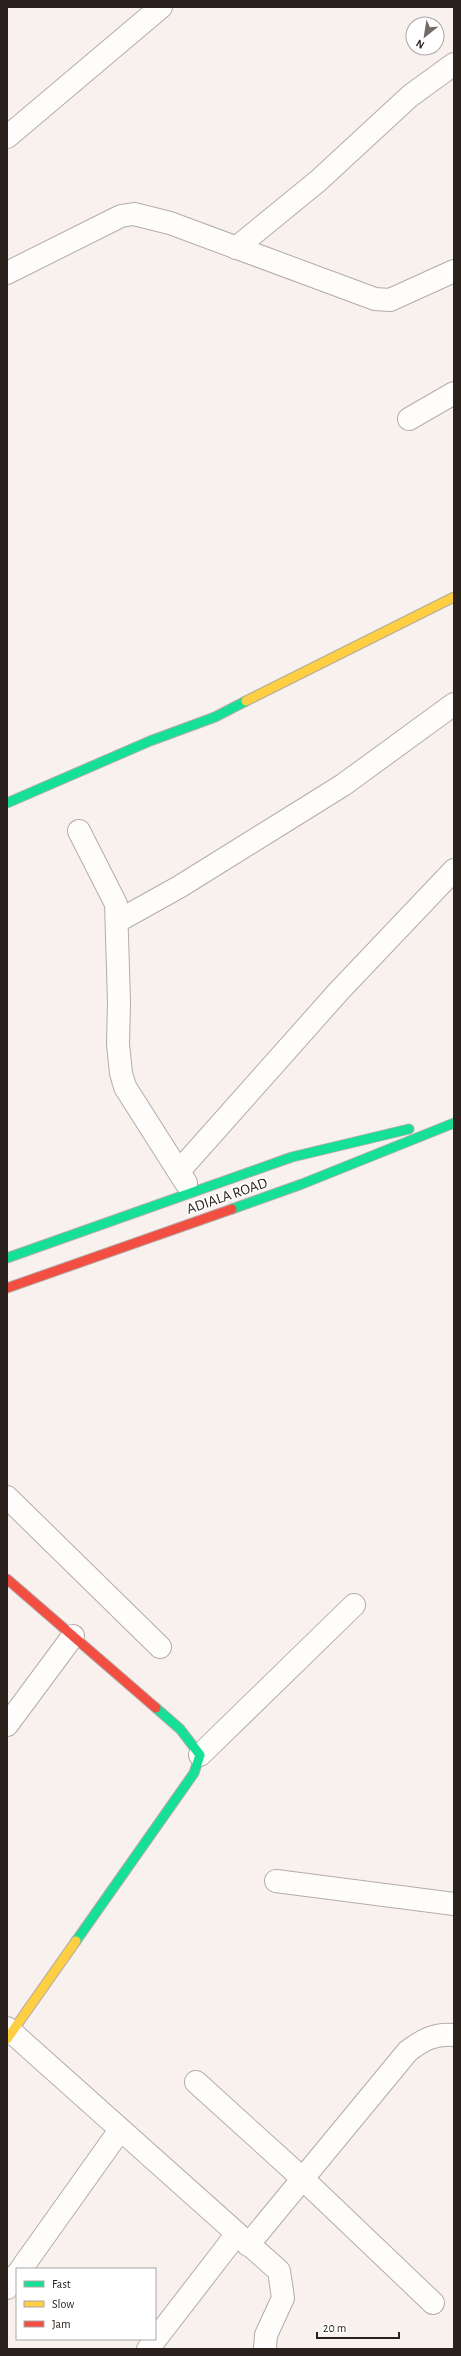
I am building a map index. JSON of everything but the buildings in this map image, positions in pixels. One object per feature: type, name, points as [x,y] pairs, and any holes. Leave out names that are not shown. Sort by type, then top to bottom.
[{"type":"street","points":[[7,137],[161,7]]},
{"type":"street","points":[[236,248],[318,181],[410,96],[454,64]]},
{"type":"street","points":[[7,273],[122,216],[134,214],[170,223],[375,299],[390,300],[454,271]]},
{"type":"street","points":[[409,419],[454,393]]},
{"type":"street","points":[[7,803],[150,740],[215,717],[454,597]]},
{"type":"street","points":[[118,921],[179,887],[343,785],[454,704]]},
{"type":"street","points":[[79,831],[116,904],[118,921],[118,1044],[121,1073],[125,1087],[192,1193]]},
{"type":"street","points":[[179,1171],[344,986],[454,870]]},
{"type":"street","name":"ADIALA ROAD","points":[[7,1258],[292,1157],[454,1119]]},
{"type":"street","name":"ADIALA ROAD","points":[[7,1288],[302,1184],[454,1123]]},
{"type":"street","points":[[7,1497],[160,1647]]},
{"type":"street","points":[[7,1579],[180,1729],[200,1755]]},
{"type":"street","points":[[266,2349],[266,2335],[283,2298],[279,2271],[242,2240],[120,2130],[9,2033],[194,1773],[200,1755],[354,1606]]},
{"type":"street","points":[[7,1725],[73,1636]]},
{"type":"street","points":[[276,1881],[454,1904]]},
{"type":"street","points":[[156,2340],[242,2240],[303,2178],[408,2051],[424,2039],[442,2034],[454,2035]]},
{"type":"street","points":[[196,2082],[303,2178],[432,2303]]},
{"type":"street","points":[[22,2268],[120,2130]]},
{"type":"street","points":[[7,2288],[16,2275]]},
{"type":"street","points":[[148,2349],[156,2340]]},
{"type":"traffic: fast","points":[[7,803],[150,741],[215,717],[246,701]]},
{"type":"traffic: fast","points":[[232,1209],[302,1184],[454,1123]]},
{"type":"traffic: fast","points":[[7,1258],[292,1157],[409,1129]]},
{"type":"traffic: fast","points":[[76,1941],[194,1773],[200,1755],[180,1729],[156,1708]]},
{"type":"traffic: slow","points":[[246,701],[454,597]]},
{"type":"traffic: slow","points":[[7,2039],[76,1941]]},
{"type":"traffic: jam","points":[[7,1288],[232,1209]]},
{"type":"traffic: jam","points":[[7,1579],[156,1708]]}]
